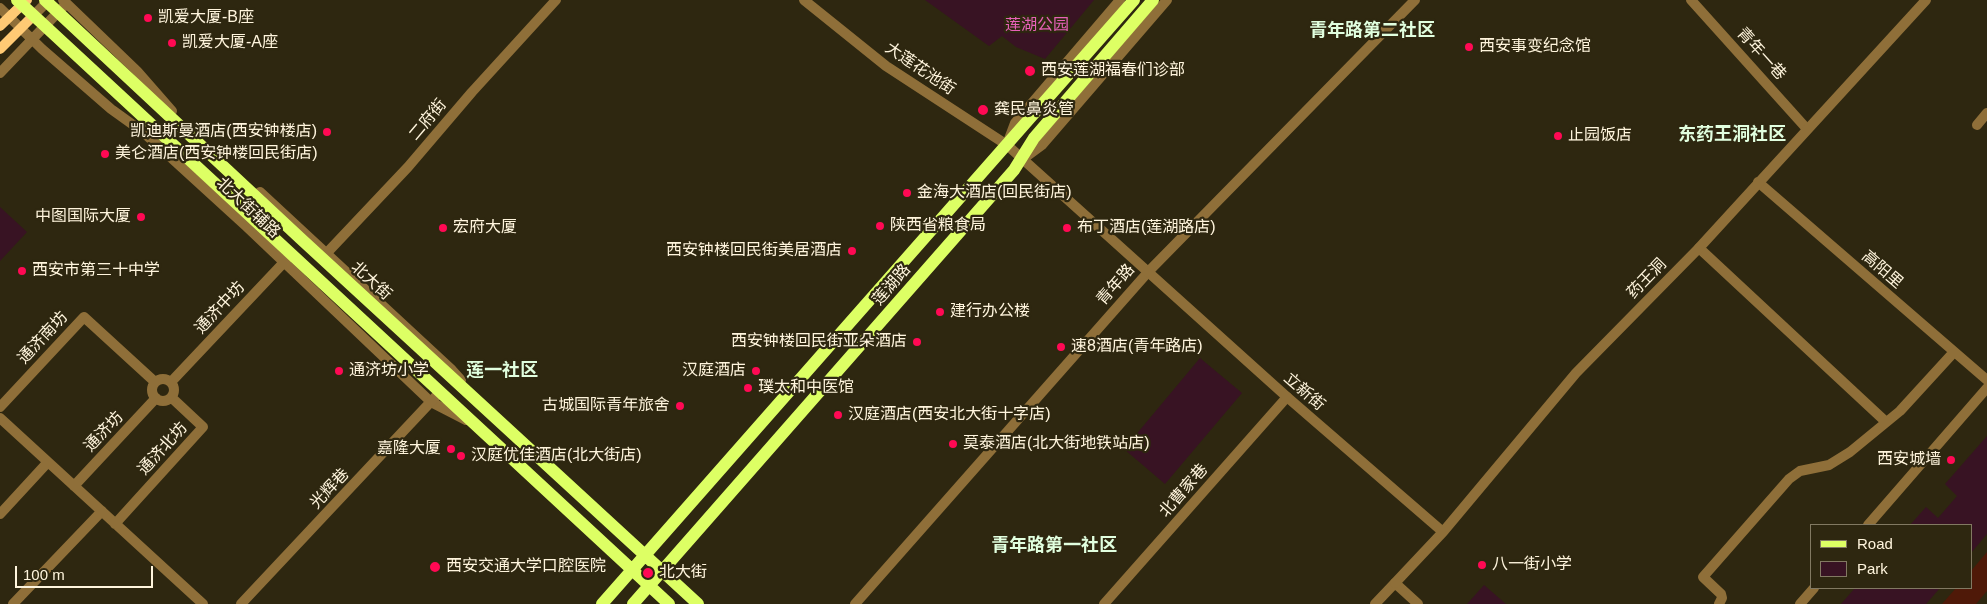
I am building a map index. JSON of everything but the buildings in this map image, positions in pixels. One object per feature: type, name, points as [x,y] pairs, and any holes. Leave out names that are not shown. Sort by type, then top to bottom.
[{"type":"main road","name":"莲湖路","points":[[602,604],[1134,0]]},
{"type":"main road","name":"莲湖路","points":[[634,604],[1022,159],[1034,138],[1152,0]]},
{"type":"main road","name":"北大街","points":[[47,1],[64,4],[324,256],[698,604]]},
{"type":"main road","name":"北大街","points":[[22,2],[44,27],[288,258],[478,426],[669,604]]},
{"type":"main road","points":[[0,26],[22,2]]},
{"type":"main road","points":[[0,49],[33,16]]},
{"type":"street","points":[[0,7],[5,0]]},
{"type":"street","name":"二府街","points":[[324,256],[408,167],[472,92],[556,0]]},
{"type":"street","name":"大莲花池街","points":[[804,0],[886,66],[1007,145],[1022,159]]},
{"type":"street","points":[[1007,145],[1015,123],[1120,0]]},
{"type":"street","points":[[1022,159],[1042,145],[1167,0]]},
{"type":"street","name":"青年路","points":[[855,604],[1149,271],[1415,0]]},
{"type":"street","name":"青年一巷","points":[[1691,0],[1807,129]]},
{"type":"street","name":"药王洞","points":[[1375,604],[1443,532],[1576,373],[1699,248],[1926,0]]},
{"type":"street","points":[[33,16],[47,1]]},
{"type":"street","points":[[0,74],[64,4]]},
{"type":"street","name":"北大街辅路","points":[[0,7],[32,39],[111,109],[143,132],[288,258],[430,402],[478,426]]},
{"type":"street","points":[[1977,125],[1987,113]]},
{"type":"street","name":"立新街","points":[[1022,159],[1149,271],[1287,397],[1443,532]]},
{"type":"street","name":"高阳里","points":[[1758,182],[1987,380]]},
{"type":"street","points":[[1699,248],[1886,422]]},
{"type":"street","name":"通济中坊","points":[[171,382],[288,258]]},
{"type":"street","name":"通济南坊","points":[[0,407],[84,317],[155,382]]},
{"type":"street","points":[[1719,604],[1722,598],[1721,594],[1703,577],[1789,479],[1800,471],[1822,467],[1843,457],[1910,402],[1954,352]]},
{"type":"street","points":[[163,378],[171,382],[175,390],[172,398],[164,402],[156,398],[152,390],[155,382],[163,378]]},
{"type":"street","points":[[1869,524],[1987,388]]},
{"type":"street","name":"光辉巷","points":[[241,604],[440,392]]},
{"type":"street","name":"北曹家巷","points":[[1104,604],[1287,397]]},
{"type":"street","name":"通济坊","points":[[74,486],[156,398]]},
{"type":"street","name":"通济北坊","points":[[115,524],[203,427],[172,398]]},
{"type":"street","points":[[0,418],[203,604]]},
{"type":"street","points":[[0,514],[48,462]]},
{"type":"street","points":[[13,604],[102,511]]},
{"type":"street","points":[[1395,583],[1418,604]]},
{"type":"street","points":[[1800,604],[1813,589]]},
{"type":"green space","name":"莲湖公园","points":[[925,0],[1094,0],[1045,59],[1016,47],[1002,36],[989,46]]},
{"type":"green space","points":[[0,207],[27,232],[0,261]]},
{"type":"green space","points":[[1200,358],[1242,393],[1165,484],[1124,449]]},
{"type":"green space","points":[[1987,436],[1987,534],[1972,552],[1972,524],[1911,524],[1926,507],[1938,518],[1957,496],[1945,484]]},
{"type":"green space","points":[[1484,585],[1506,604],[1467,604]]},
{"type":"green space","points":[[1854,589],[1939,589],[1926,604],[1841,604]]},
{"type":"shaded area","points":[[1987,552],[1987,591],[1976,604],[1942,604],[1955,589],[1972,589],[1972,570]]},
{"type":"place","name":"凯爱大厦-B座","points":[[148,18]]},
{"type":"place","name":"凯爱大厦-A座","points":[[172,43]]},
{"type":"place","name":"西安事变纪念馆","points":[[1469,47]]},
{"type":"place","name":"西安莲湖福春们诊部","points":[[1030,71]]},
{"type":"place","name":"龚民鼻炎管","points":[[983,110]]},
{"type":"place","name":"凯迪斯曼酒店(西安钟楼店)","points":[[327,132]]},
{"type":"place","name":"止园饭店","points":[[1558,136]]},
{"type":"place","name":"美仑酒店(西安钟楼回民街店)","points":[[105,154]]},
{"type":"place","name":"金海大酒店(回民街店)","points":[[907,193]]},
{"type":"place","name":"中图国际大厦","points":[[141,217]]},
{"type":"place","name":"陕西省粮食局","points":[[880,226]]},
{"type":"place","name":"宏府大厦","points":[[443,228]]},
{"type":"place","name":"布丁酒店(莲湖路店)","points":[[1067,228]]},
{"type":"place","name":"西安钟楼回民街美居酒店","points":[[852,251]]},
{"type":"place","name":"西安市第三十中学","points":[[22,271]]},
{"type":"place","name":"建行办公楼","points":[[940,312]]},
{"type":"place","name":"西安钟楼回民街亚朵酒店","points":[[917,342]]},
{"type":"place","name":"速8酒店(青年路店)","points":[[1061,347]]},
{"type":"place","name":"通济坊小学","points":[[339,371]]},
{"type":"place","name":"汉庭酒店","points":[[756,371]]},
{"type":"place","name":"璞太和中医馆","points":[[748,388]]},
{"type":"place","name":"古城国际青年旅舍","points":[[680,406]]},
{"type":"place","name":"汉庭酒店(西安北大街十字店)","points":[[838,415]]},
{"type":"place","name":"莫泰酒店(北大街地铁站店)","points":[[953,444]]},
{"type":"place","name":"嘉隆大厦","points":[[451,449]]},
{"type":"place","name":"汉庭优佳酒店(北大街店)","points":[[461,456]]},
{"type":"place","name":"西安城墙","points":[[1951,460]]},
{"type":"place","name":"八一街小学","points":[[1482,565]]},
{"type":"place","name":"西安交通大学口腔医院","points":[[435,567]]},
{"type":"place","name":"北大街","points":[[648,573]]},
{"type":"district","name":"青年路第二社区","points":[[1372,31]]},
{"type":"district","name":"东药王洞社区","points":[[1732,135]]},
{"type":"district","name":"莲一社区","points":[[502,371]]},
{"type":"district","name":"青年路第一社区","points":[[1054,546]]}]
